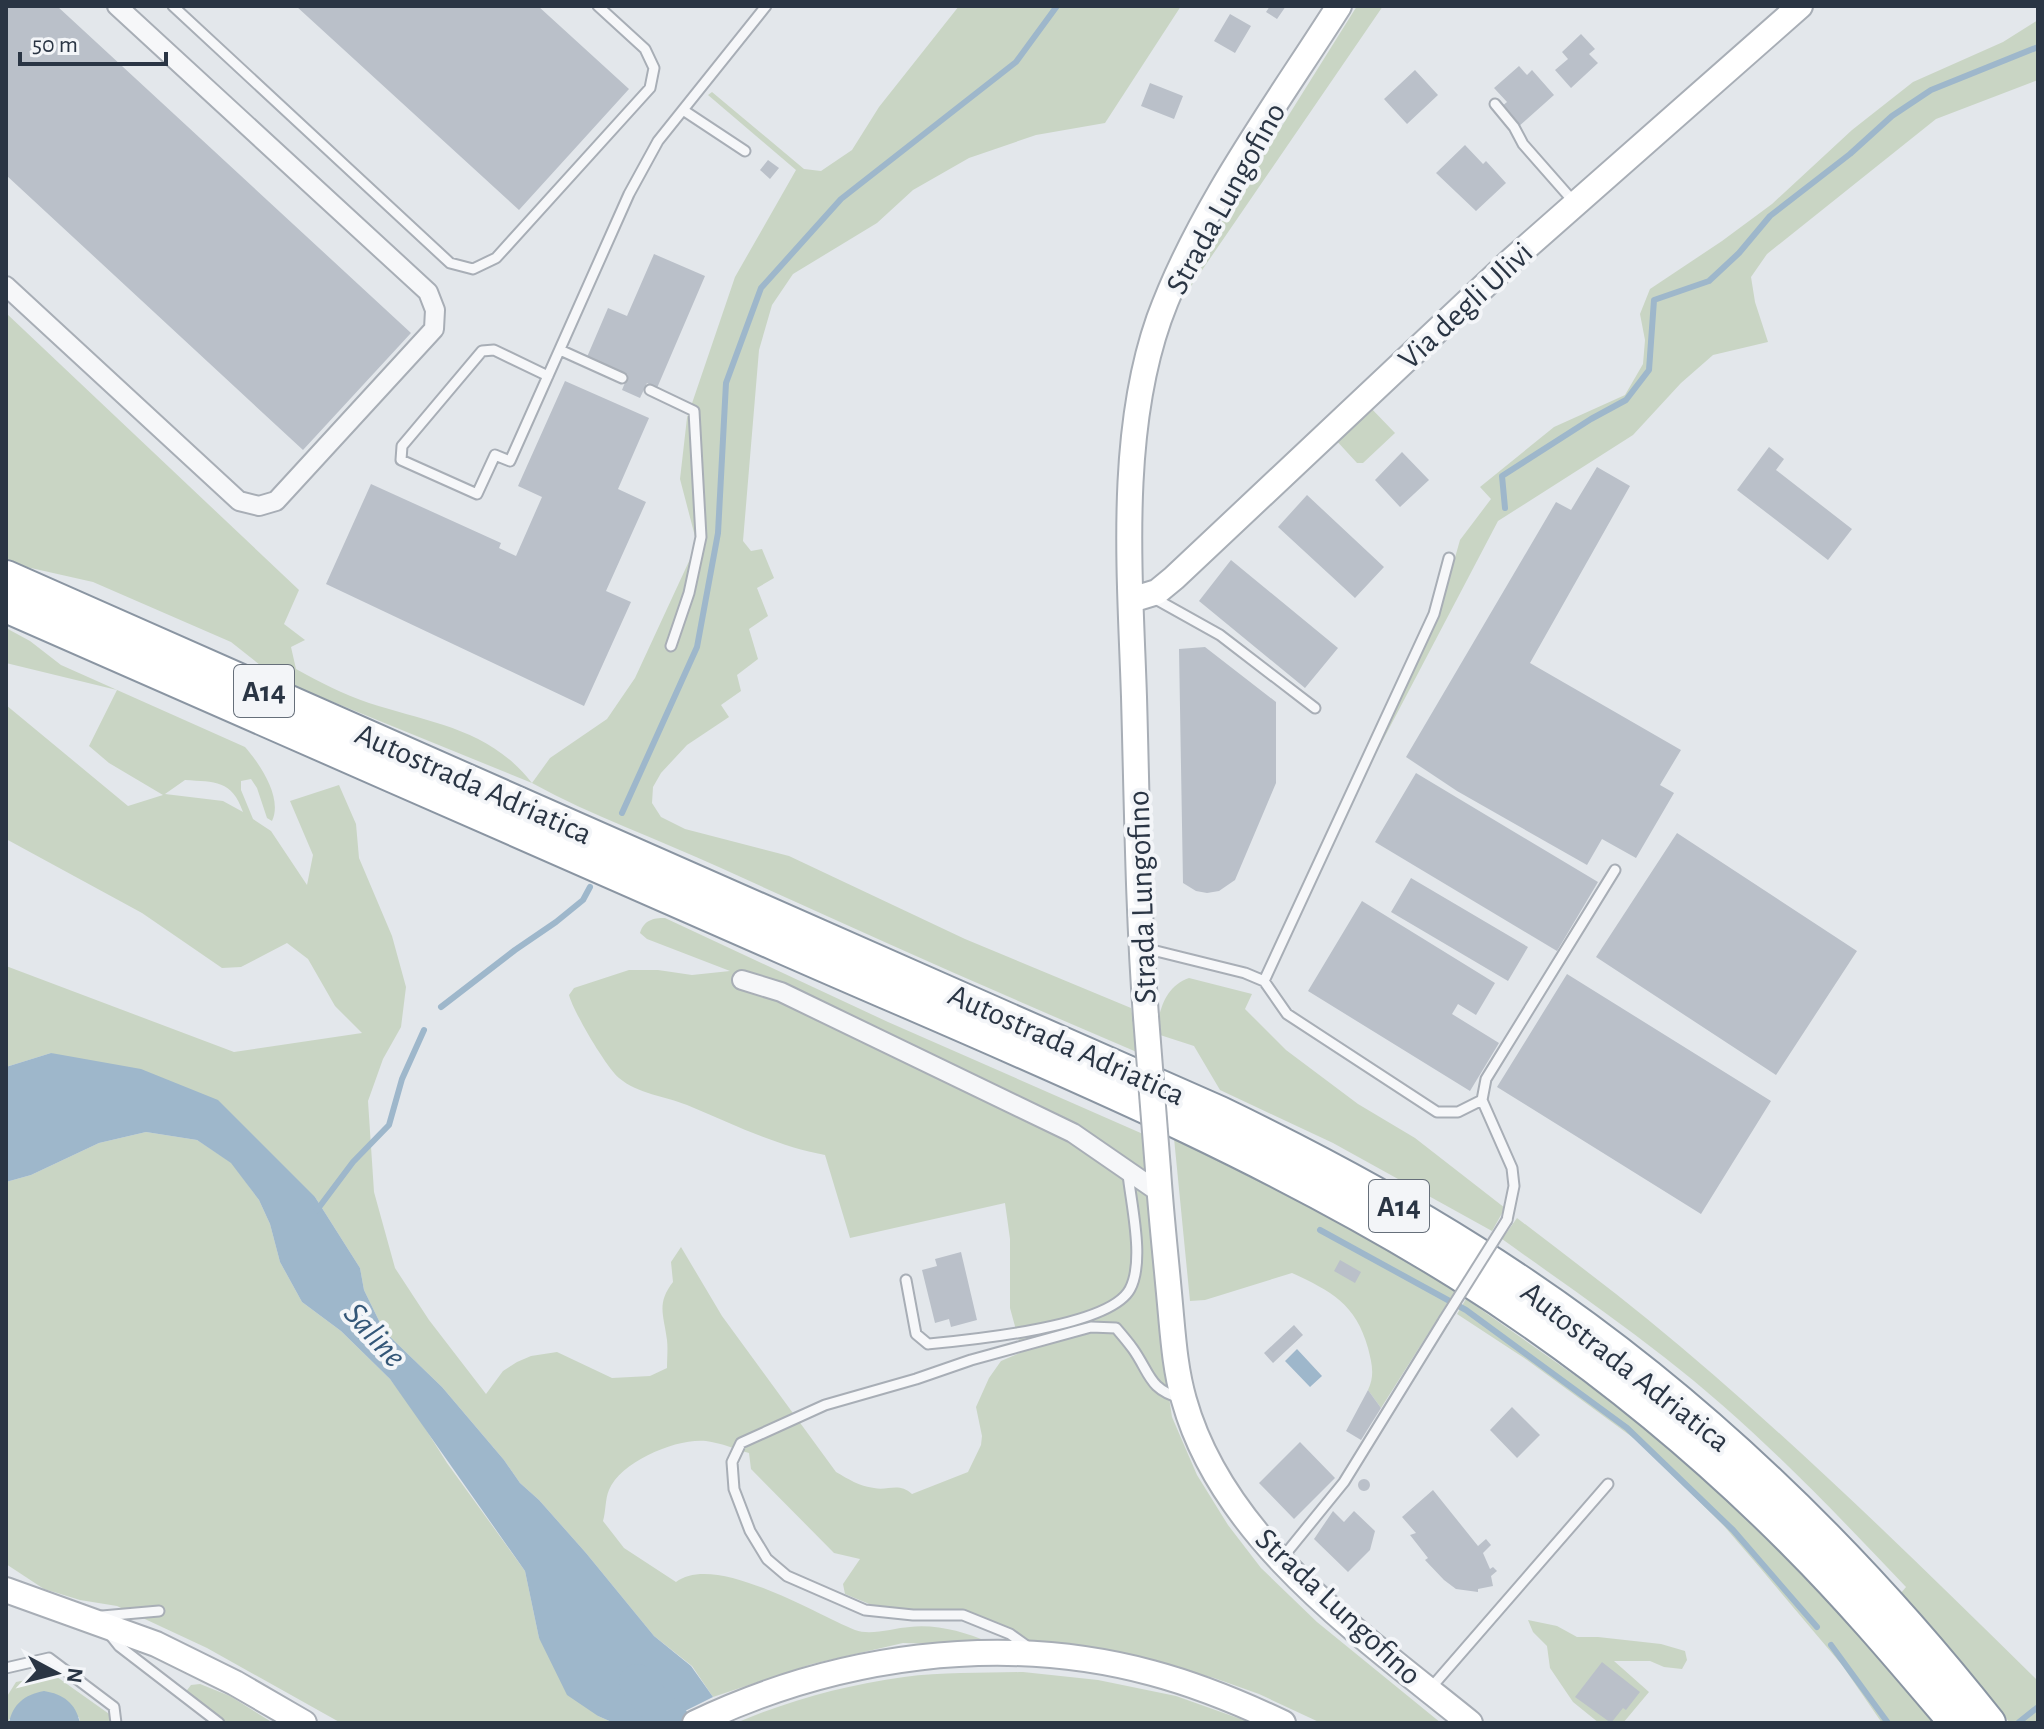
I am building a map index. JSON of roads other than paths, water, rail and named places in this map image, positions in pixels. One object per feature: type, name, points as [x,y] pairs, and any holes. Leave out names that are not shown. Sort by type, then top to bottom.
[{"type":"highway","name":"Autostrada Adriatica","points":[[6,577],[1214,1139],[1349,1208],[1462,1276],[1573,1353],[1692,1448],[1795,1543],[1867,1619],[1956,1723]]},
{"type":"highway","name":"Autostrada Adriatica","points":[[6,606],[517,816]]},
{"type":"highway","name":"Autostrada Adriatica","points":[[679,888],[1233,1119],[1356,1182],[1477,1253],[1560,1310],[1647,1376],[1754,1468],[1806,1516],[1893,1608],[1989,1723]]},
{"type":"main road","name":"Strada Lungofino","points":[[1339,6],[1232,174],[1186,253],[1158,323],[1144,376],[1133,452],[1140,598],[1141,947],[1146,1017],[1176,1365],[1193,1430],[1218,1479],[1245,1518],[1281,1559],[1336,1612],[1470,1723]]},
{"type":"main road","name":"Via degli Ulivi","points":[[1140,598],[1165,585],[1206,549],[1460,308],[1800,6]]},
{"type":"main road","points":[[6,1590],[131,1633],[189,1659],[304,1723]]},
{"type":"main road","points":[[695,1723],[747,1700],[809,1679],[905,1659],[993,1652],[1083,1659],[1154,1673],[1229,1699],[1283,1723]]},
{"type":"street","points":[[6,286],[239,501],[259,506],[276,501],[434,329],[435,310],[428,292],[117,6]]},
{"type":"street","points":[[742,980],[781,992],[1073,1133],[1128,1170],[1159,1182]]},
{"type":"lane","points":[[173,6],[450,263],[473,269],[496,258],[650,88],[654,68],[645,49],[598,6]]},
{"type":"lane","points":[[548,376],[494,350],[482,351],[402,446],[401,460],[477,494],[495,455],[510,461],[560,350],[629,194],[658,141],[766,6]]},
{"type":"lane","points":[[1495,104],[1523,144],[1576,204]]},
{"type":"lane","points":[[683,110],[745,151]]},
{"type":"lane","points":[[560,350],[622,378]]},
{"type":"lane","points":[[650,390],[694,411],[701,537],[689,593],[671,646]]},
{"type":"lane","points":[[1264,981],[1434,614],[1449,558]]},
{"type":"lane","points":[[1140,598],[1220,635],[1315,708]]},
{"type":"lane","points":[[1281,1559],[1344,1482],[1507,1220],[1514,1186],[1512,1168],[1482,1100],[1486,1079],[1615,870]]},
{"type":"lane","points":[[1141,947],[1234,970],[1264,981],[1287,1014],[1437,1112],[1458,1112],[1482,1100]]},
{"type":"lane","points":[[906,1280],[916,1334],[928,1344],[997,1338],[1097,1314],[1116,1304],[1130,1290],[1136,1269],[1128,1170]]},
{"type":"lane","points":[[1040,1656],[1010,1634],[963,1615],[913,1615],[865,1610],[787,1576],[761,1550],[734,1489],[732,1462],[741,1443],[825,1405],[997,1352],[1091,1327],[1116,1328],[1152,1383],[1166,1394],[1183,1398]]},
{"type":"lane","points":[[1429,1690],[1608,1484]]},
{"type":"lane","points":[[92,1620],[159,1611]]},
{"type":"lane","points":[[92,1620],[119,1646],[219,1723]]},
{"type":"lane","points":[[6,1668],[49,1658],[114,1707],[116,1723]]},
{"type":"water","points":[[51,1053],[141,1069],[218,1100],[315,1197],[360,1268],[364,1290],[384,1331],[442,1387],[520,1483],[586,1553],[654,1636],[691,1666],[713,1697],[661,1723],[614,1723],[567,1695],[539,1638],[525,1571],[390,1379],[341,1331],[302,1302],[280,1262],[270,1224],[259,1200],[231,1163],[197,1140],[146,1132],[99,1143],[31,1175],[6,1182],[6,1067]]},
{"type":"water","points":[[1297,1349],[1322,1376],[1310,1387],[1285,1361]]},
{"type":"water","points":[[44,1691],[68,1701],[80,1723],[9,1723],[20,1701]]},
{"type":"waterway","points":[[622,813],[697,647],[718,533],[726,383],[761,288],[841,199],[1016,62],[1057,6]]},
{"type":"waterway","points":[[1505,508],[1502,476],[1626,400],[1649,370],[1654,300],[1709,281],[1739,253],[1770,216],[1850,154],[1892,116],[1931,90],[2038,47]]},
{"type":"waterway","points":[[441,1007],[556,922],[583,900],[590,887]]},
{"type":"waterway","points":[[317,1210],[353,1162],[389,1125],[402,1079],[424,1030]]},
{"type":"waterway","points":[[1320,1230],[1466,1310],[1627,1428],[1733,1530],[1817,1627]]},
{"type":"waterway","points":[[1831,1645],[1888,1723]]},
{"type":"waterway","name":"Saline","points":[[637,1682],[673,1723]]},
{"type":"waterway","points":[[2019,1722],[2038,1707]]}]
